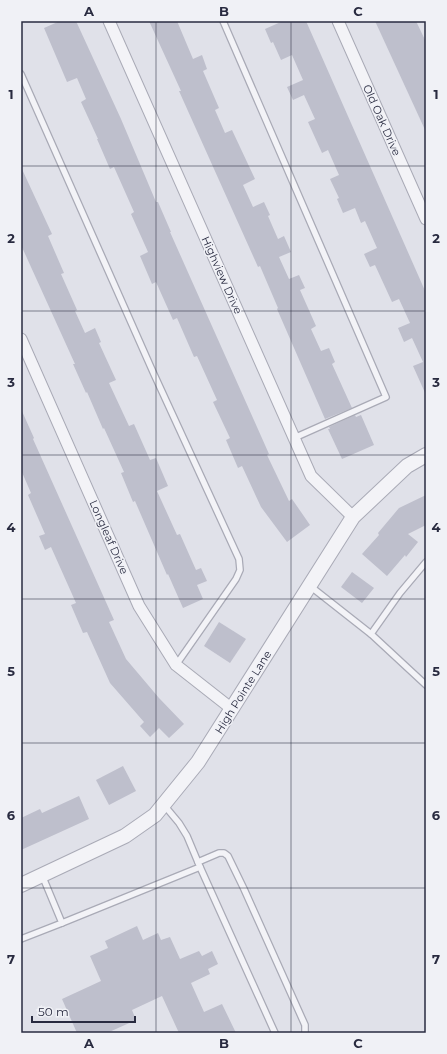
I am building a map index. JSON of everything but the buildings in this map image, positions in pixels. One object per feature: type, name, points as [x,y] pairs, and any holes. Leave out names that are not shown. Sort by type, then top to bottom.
[{"type":"street","name":"Highview Drive","points":[[109,21],[311,476],[353,517]]},
{"type":"street","name":"Old Oak Drive","points":[[338,21],[426,219]]},
{"type":"street","name":"Longleaf Drive","points":[[21,339],[139,606],[176,665],[232,710]]},
{"type":"street","name":"High Pointe Lane","points":[[21,884],[126,836],[155,815],[198,762],[353,517],[407,466],[426,456]]},
{"type":"lane","points":[[223,21],[386,397],[294,438]]},
{"type":"lane","points":[[21,74],[153,372],[238,559],[240,570],[236,579],[176,665]]},
{"type":"lane","points":[[371,634],[400,593],[426,562]]},
{"type":"lane","points":[[310,585],[371,634],[426,684]]},
{"type":"lane","points":[[163,805],[179,823],[187,836],[275,1033]]},
{"type":"lane","points":[[21,939],[199,865],[219,853],[224,853],[228,856],[244,889],[305,1025],[305,1033]]},
{"type":"lane","points":[[42,875],[62,923]]}]
